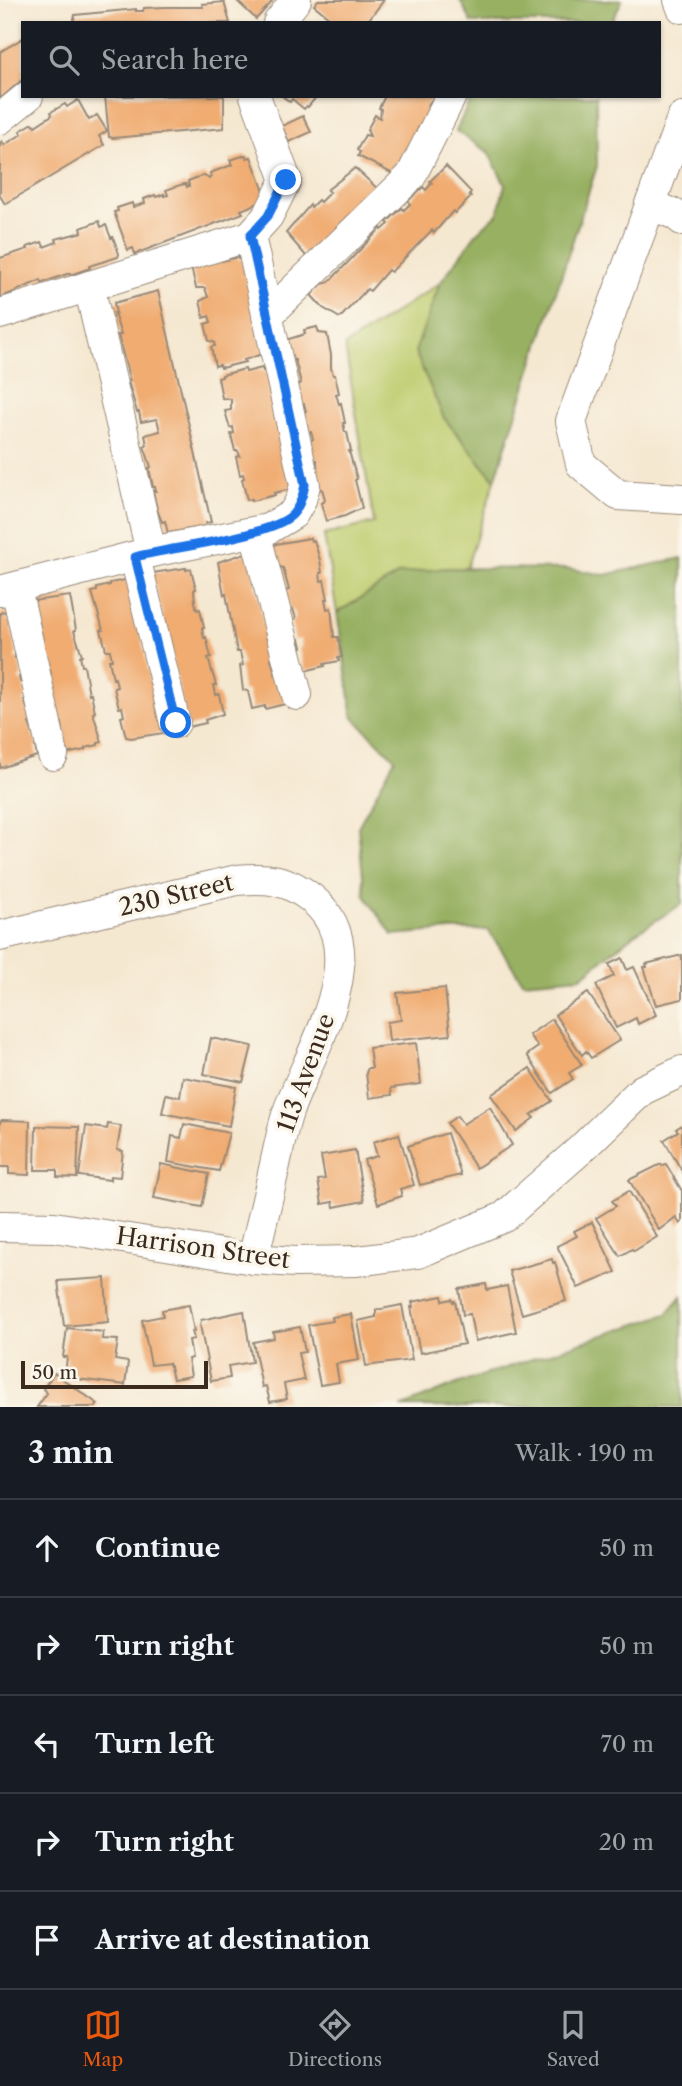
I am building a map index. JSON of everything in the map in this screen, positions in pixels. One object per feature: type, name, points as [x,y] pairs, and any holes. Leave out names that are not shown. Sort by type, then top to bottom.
[{"type":"street","points":[[280,21],[296,0]]},
{"type":"street","points":[[679,0],[682,9]]},
{"type":"street","points":[[0,119],[26,98]]},
{"type":"street","points":[[0,314],[250,236],[268,216],[286,180],[256,98]]},
{"type":"street","points":[[267,316],[411,176],[450,98]]},
{"type":"street","points":[[682,118],[571,421],[581,464],[618,495],[682,499]]},
{"type":"street","points":[[650,204],[682,220]]},
{"type":"street","points":[[53,755],[8,590],[143,554],[268,529],[293,514],[302,500],[305,485],[250,236]]},
{"type":"street","points":[[89,286],[176,723]]},
{"type":"street","points":[[255,532],[297,695]]},
{"type":"street","name":"230 Street","points":[[0,936],[237,880],[266,877],[298,887],[320,905],[334,928]]},
{"type":"street","name":"113 Avenue","points":[[253,1259],[288,1110],[326,1020],[337,986],[339,952],[334,928]]},
{"type":"street","name":"Harrison Street","points":[[0,1226],[54,1227],[253,1259],[295,1262],[357,1261],[418,1253],[504,1217],[579,1151],[642,1090],[682,1071]]},
{"type":"green space","points":[[460,0],[622,0],[612,21],[471,21]]},
{"type":"green space","points":[[471,98],[596,98],[597,166],[495,480],[444,418],[415,352],[440,283],[476,234],[498,213],[505,184],[488,152],[456,131]]},
{"type":"green space","points":[[440,283],[416,352],[444,418],[495,480],[466,569],[399,574],[337,613],[324,535],[374,523],[345,346]]},
{"type":"green space","points":[[682,558],[682,904],[633,935],[581,977],[523,982],[488,930],[393,935],[365,896],[358,827],[395,759],[353,717],[337,613],[399,574],[445,568],[570,569],[605,575]]},
{"type":"green space","points":[[682,1296],[682,1407],[401,1407],[457,1384],[667,1314]]},
{"type":"building","points":[[236,0],[269,0],[272,2],[256,19]]},
{"type":"building","points":[[318,0],[384,0],[368,21],[334,21],[314,5]]},
{"type":"building","points":[[224,2],[229,21],[74,21],[75,15],[136,9],[143,11],[144,8],[203,7],[202,4]]},
{"type":"building","points":[[21,39],[21,81],[0,99],[0,52]]},
{"type":"building","points":[[105,98],[224,98],[224,128],[109,137]]},
{"type":"building","points":[[285,98],[315,98],[304,109],[292,99],[290,102]]},
{"type":"building","points":[[384,98],[433,98],[427,106],[432,108],[395,175],[358,156],[360,152],[357,150],[365,135],[370,136],[367,130],[375,115],[380,118],[379,108]]},
{"type":"building","points":[[78,100],[89,120],[97,115],[107,131],[99,136],[104,145],[5,204],[0,196],[0,143],[2,141],[4,145],[22,134],[20,131],[33,123],[35,126],[52,115],[51,112]]},
{"type":"building","points":[[303,116],[311,132],[289,142],[282,126]]},
{"type":"building","points":[[246,155],[247,158],[251,157],[265,194],[264,201],[241,210],[243,213],[135,254],[133,248],[128,250],[114,212],[118,211],[117,208],[132,203],[133,207],[145,203],[144,199],[155,195],[168,195],[166,190],[186,184],[187,187],[188,181],[204,175],[209,179],[210,173],[232,165],[230,160]]},
{"type":"building","points":[[446,166],[471,192],[471,197],[455,213],[453,211],[434,233],[432,230],[391,272],[388,270],[370,291],[367,289],[340,318],[323,308],[312,294],[322,284],[329,282],[402,208],[404,210],[410,204],[408,201],[423,187],[426,190],[432,183],[430,181]]},
{"type":"building","points":[[355,168],[379,190],[307,257],[286,233],[310,205],[311,207],[318,200],[320,202],[330,192],[327,190]]},
{"type":"building","points":[[99,221],[101,227],[106,225],[111,238],[113,237],[118,257],[70,275],[42,283],[41,280],[0,298],[0,258],[42,242],[44,247],[57,242],[56,239],[82,232],[81,228]]},
{"type":"building","points":[[238,257],[242,259],[265,353],[221,368],[220,365],[215,366],[211,347],[215,346],[214,342],[209,341],[205,324],[211,322],[209,316],[204,318],[200,301],[208,297],[205,288],[196,288],[191,267],[221,258],[222,261]]},
{"type":"building","points":[[158,291],[211,522],[206,523],[206,526],[168,533],[165,521],[162,522],[157,509],[153,491],[156,491],[144,446],[147,445],[145,435],[160,431],[157,419],[141,422],[137,412],[114,313],[114,303]]},
{"type":"building","points":[[317,327],[319,333],[327,334],[331,368],[339,393],[336,394],[339,404],[341,403],[362,508],[326,521],[321,503],[325,499],[322,489],[318,490],[317,460],[313,461],[309,443],[313,439],[311,432],[307,433],[306,411],[304,404],[300,405],[296,387],[301,383],[286,340],[305,334],[304,330]]},
{"type":"building","points":[[262,368],[263,371],[268,370],[295,485],[291,489],[274,493],[275,495],[251,501],[247,500],[243,474],[240,475],[236,457],[240,456],[238,451],[235,451],[231,434],[234,433],[233,427],[230,428],[225,411],[231,410],[231,399],[222,398],[218,378],[245,369],[246,372]]},
{"type":"building","points":[[310,538],[311,541],[314,540],[320,560],[321,581],[324,580],[328,599],[325,599],[327,609],[331,608],[334,637],[338,637],[342,657],[338,658],[339,661],[304,671],[299,648],[302,647],[300,639],[295,640],[291,622],[296,618],[293,609],[290,611],[285,591],[289,590],[283,568],[278,566],[274,547],[276,544]]},
{"type":"building","points":[[249,552],[267,640],[271,639],[276,658],[271,659],[276,676],[281,675],[287,701],[285,704],[265,709],[265,706],[252,709],[248,691],[243,690],[240,666],[243,665],[240,652],[237,652],[218,562]]},
{"type":"building","points":[[191,569],[196,589],[195,602],[197,610],[200,609],[216,695],[219,694],[223,714],[205,720],[206,723],[188,727],[152,573]]},
{"type":"building","points":[[130,579],[156,710],[159,710],[164,733],[131,738],[126,737],[121,717],[124,716],[122,707],[119,708],[114,688],[117,687],[109,660],[112,660],[110,650],[106,650],[92,592],[110,583]]},
{"type":"building","points":[[70,596],[76,630],[74,631],[102,742],[85,750],[66,754],[62,723],[57,724],[48,675],[51,674],[49,665],[43,666],[44,645],[31,601]]},
{"type":"building","points":[[6,611],[17,655],[15,658],[18,658],[22,676],[19,677],[20,682],[23,682],[27,699],[24,700],[32,722],[29,723],[37,746],[37,756],[0,768],[0,613]]},
{"type":"building","points":[[682,955],[682,999],[656,1005],[644,967],[647,967],[646,964]]},
{"type":"building","points":[[622,958],[627,970],[634,967],[656,1015],[638,1024],[636,1018],[616,1028],[596,985],[614,976],[609,964]]},
{"type":"building","points":[[445,988],[450,1035],[389,1041],[387,1022],[401,1020],[397,993]]},
{"type":"building","points":[[588,993],[620,1040],[591,1058],[586,1051],[582,1055],[555,1015]]},
{"type":"building","points":[[552,1019],[582,1065],[569,1073],[573,1079],[552,1093],[527,1055],[538,1047],[529,1035]]},
{"type":"building","points":[[211,1038],[252,1046],[243,1082],[204,1074]]},
{"type":"building","points":[[416,1043],[421,1084],[391,1088],[392,1095],[369,1098],[366,1073],[368,1068],[372,1068],[369,1048]]},
{"type":"building","points":[[530,1068],[552,1101],[531,1115],[534,1118],[516,1131],[491,1095]]},
{"type":"building","points":[[183,1077],[236,1087],[229,1126],[162,1113],[166,1094],[180,1097]]},
{"type":"building","points":[[490,1107],[512,1145],[476,1168],[447,1123],[457,1116],[463,1124]]},
{"type":"building","points":[[2,1120],[30,1121],[29,1175],[9,1174],[9,1167],[0,1167]]},
{"type":"building","points":[[108,1124],[121,1126],[117,1150],[123,1151],[120,1177],[110,1176],[110,1180],[79,1176],[86,1126],[107,1129]]},
{"type":"building","points":[[184,1124],[229,1133],[219,1171],[168,1162],[172,1136],[181,1138]]},
{"type":"building","points":[[682,1125],[682,1171],[664,1140]]},
{"type":"building","points":[[36,1126],[79,1127],[77,1178],[57,1177],[57,1170],[35,1170]]},
{"type":"building","points":[[447,1133],[461,1175],[420,1185],[408,1146]]},
{"type":"building","points":[[399,1134],[414,1185],[400,1189],[402,1196],[378,1204],[364,1160],[377,1156],[373,1142]]},
{"type":"building","points":[[355,1150],[364,1201],[334,1207],[333,1202],[322,1204],[318,1180],[325,1179],[321,1156]]},
{"type":"building","points":[[161,1164],[209,1174],[202,1207],[154,1198]]},
{"type":"building","points":[[666,1164],[682,1191],[682,1222],[680,1224],[676,1217],[659,1230],[629,1180]]},
{"type":"building","points":[[629,1191],[657,1237],[620,1256],[596,1218],[616,1206],[612,1201]]},
{"type":"building","points":[[592,1222],[616,1272],[578,1288],[557,1246],[577,1236],[574,1231]]},
{"type":"building","points":[[552,1259],[566,1301],[522,1314],[509,1271]]},
{"type":"building","points":[[105,1278],[108,1322],[64,1326],[58,1281]]},
{"type":"building","points":[[486,1284],[487,1290],[507,1286],[516,1332],[475,1341],[470,1314],[463,1315],[459,1289]]},
{"type":"building","points":[[442,1296],[443,1301],[455,1301],[464,1344],[420,1353],[412,1302]]},
{"type":"building","points":[[189,1305],[194,1331],[194,1339],[189,1340],[191,1376],[173,1379],[169,1363],[151,1365],[142,1320],[163,1316],[162,1310]]},
{"type":"building","points":[[402,1305],[412,1360],[366,1366],[358,1321],[376,1317],[376,1310]]},
{"type":"building","points":[[244,1311],[252,1362],[228,1366],[230,1378],[211,1381],[201,1320]]},
{"type":"building","points":[[351,1314],[359,1360],[336,1364],[339,1382],[320,1385],[308,1325],[333,1321],[332,1317]]},
{"type":"building","points":[[300,1327],[305,1352],[298,1353],[304,1380],[284,1384],[287,1399],[270,1402],[266,1386],[262,1387],[253,1342],[274,1338],[273,1332]]},
{"type":"building","points":[[67,1328],[103,1332],[102,1339],[118,1340],[115,1360],[128,1362],[125,1385],[69,1378],[65,1375],[67,1357],[63,1357]]},
{"type":"building","points":[[54,1373],[98,1404],[96,1407],[37,1407],[47,1393],[43,1389]]},
{"type":"route","points":[[176,723],[135,557],[268,529],[293,514],[302,500],[305,485],[250,236],[268,216],[286,180]]}]
